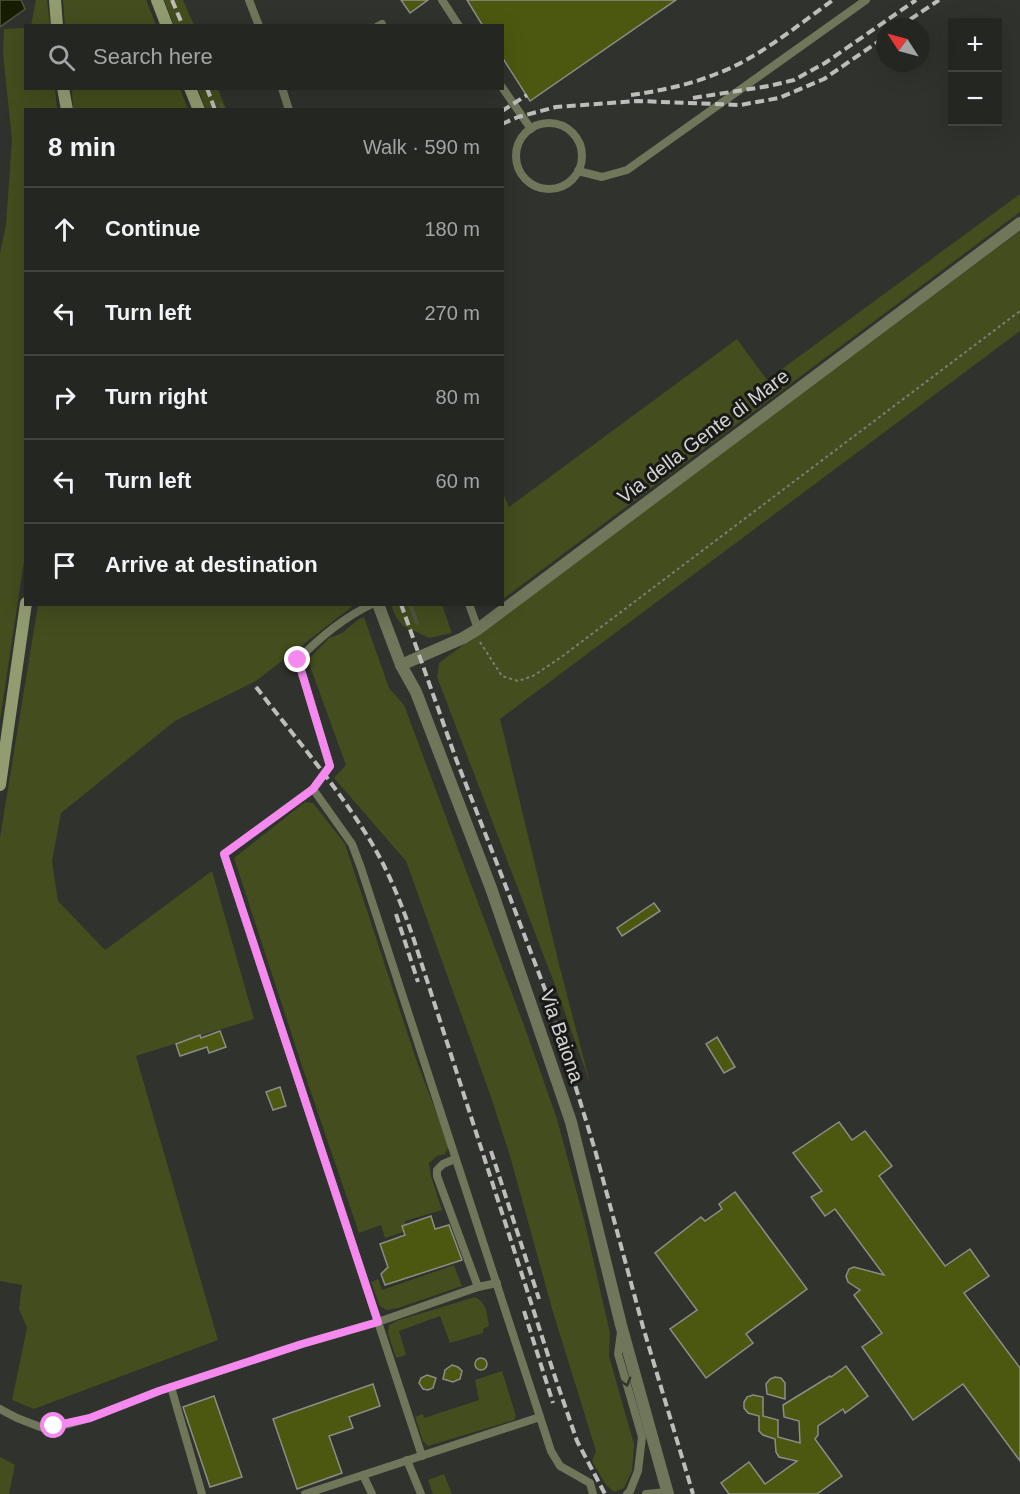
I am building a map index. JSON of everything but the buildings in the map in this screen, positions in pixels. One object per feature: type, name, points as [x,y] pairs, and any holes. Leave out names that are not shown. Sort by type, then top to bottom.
[{"type":"main road","points":[[55,0],[57,24]]},
{"type":"main road","points":[[157,0],[166,24]]},
{"type":"main road","points":[[191,90],[199,108]]},
{"type":"main road","points":[[64,92],[65,108]]},
{"type":"main road","points":[[0,785],[26,606]]},
{"type":"street","name":"Via della Gente di Mare","points":[[401,665],[476,630],[1020,223]]},
{"type":"street","name":"Via Baiona","points":[[379,606],[401,665],[416,692],[491,888],[571,1122],[621,1325],[667,1493]]},
{"type":"lane","points":[[249,0],[258,24]]},
{"type":"lane","points":[[442,0],[458,24]]},
{"type":"lane","points":[[578,171],[602,177],[627,170],[866,0]]},
{"type":"lane","points":[[283,90],[288,108]]},
{"type":"lane","points":[[504,90],[531,129]]},
{"type":"lane","points":[[549,123],[558,125],[574,135],[579,143],[582,153],[578,171],[564,186],[545,189],[527,181],[520,173],[516,154],[518,144],[531,129],[549,123]]},
{"type":"lane","points":[[368,606],[312,645],[298,660],[330,766],[313,789],[224,854],[422,1456]]},
{"type":"lane","points":[[470,606],[476,630]]},
{"type":"lane","points":[[313,789],[352,844],[358,860],[551,1451],[560,1466],[590,1483],[593,1494]]},
{"type":"lane","points":[[455,1159],[443,1164],[437,1170],[437,1176],[478,1287]]},
{"type":"lane","points":[[0,1409],[43,1428],[90,1418],[171,1387],[378,1322],[478,1287],[497,1283]]},
{"type":"lane","points":[[621,1325],[618,1354],[642,1437],[639,1471],[627,1494]]},
{"type":"lane","points":[[171,1387],[202,1494]]},
{"type":"lane","points":[[305,1494],[540,1417]]},
{"type":"lane","points":[[407,1460],[421,1494]]},
{"type":"lane","points":[[363,1475],[372,1494]]},
{"type":"lane","points":[[646,1494],[667,1493]]},
{"type":"path","points":[[476,630],[502,676],[518,681],[533,676],[1020,311]]},
{"type":"green space","points":[[36,0],[47,0],[50,24],[31,24]]},
{"type":"green space","points":[[63,0],[146,0],[156,24],[65,24]]},
{"type":"green space","points":[[164,0],[183,0],[194,24],[174,24]]},
{"type":"green space","points":[[24,28],[24,90],[55,90],[57,108],[24,108],[24,561],[0,720],[0,253],[6,225],[12,139],[3,54],[4,29]]},
{"type":"green space","points":[[72,90],[180,90],[188,108],[73,108]]},
{"type":"green space","points":[[198,90],[218,90],[226,108],[206,108]]},
{"type":"green space","points":[[1020,194],[1020,212],[504,598],[504,495],[509,507],[737,339],[767,380]]},
{"type":"green space","points":[[1020,231],[1020,331],[500,719],[590,1083],[437,677],[439,663]]},
{"type":"green space","points":[[38,606],[353,606],[256,681],[175,721],[61,813],[52,861],[58,901],[105,950],[212,871],[254,1019],[136,1056],[218,1340],[34,1409],[12,1400],[27,1328],[19,1309],[22,1285],[0,1281],[0,837]]},
{"type":"green space","points":[[391,606],[442,606],[452,633],[429,638],[403,626]]},
{"type":"green space","points":[[364,617],[389,688],[404,705],[557,1119],[584,1219],[610,1333],[609,1356],[634,1444],[632,1471],[624,1488],[614,1492],[606,1485],[592,1461],[596,1451],[552,1309],[510,1156],[406,861],[334,778],[346,765],[309,659],[329,638],[342,633]]},
{"type":"green space","points":[[305,802],[313,803],[345,844],[417,1062],[449,1146],[445,1154],[437,1156],[429,1163],[442,1210],[405,1221],[407,1231],[385,1238],[381,1225],[359,1233],[234,858]]},
{"type":"green space","points":[[454,1265],[462,1286],[398,1308],[386,1310],[380,1306],[371,1282],[378,1279],[382,1290]]},
{"type":"green space","points":[[475,1297],[482,1302],[487,1313],[489,1326],[483,1329],[483,1333],[450,1343],[440,1316],[399,1331],[406,1355],[396,1358],[388,1333],[389,1325]]},
{"type":"green space","points":[[502,1371],[516,1416],[514,1420],[428,1446],[423,1441],[415,1417],[423,1414],[424,1418],[479,1400],[475,1380]]},
{"type":"green space","points":[[0,1457],[15,1465],[9,1494],[0,1494]]},
{"type":"green space","points":[[444,1474],[452,1494],[433,1494],[428,1480]]},
{"type":"shaded area","points":[[0,0],[21,0],[25,9],[0,27]]},
{"type":"waterway","points":[[411,606],[417,623]]},
{"type":"railway","points":[[172,0],[182,24]]},
{"type":"railway","points":[[631,95],[685,84],[731,68],[776,41],[833,0]]},
{"type":"railway","points":[[693,98],[794,80],[825,63],[916,0]]},
{"type":"railway","points":[[912,18],[939,0]]},
{"type":"railway","points":[[504,123],[556,107],[638,101],[740,105],[779,98],[824,79],[876,43]]},
{"type":"railway","points":[[208,90],[214,108]]},
{"type":"railway","points":[[504,110],[527,95]]},
{"type":"railway","points":[[402,606],[456,759],[549,1000],[595,1150],[643,1327],[693,1494]]},
{"type":"railway","points":[[256,687],[342,798],[375,849],[394,886],[413,937],[577,1441],[605,1494]]},
{"type":"railway","points":[[396,914],[418,982]]},
{"type":"railway","points":[[491,1151],[539,1299]]},
{"type":"railway","points":[[524,1311],[553,1403]]},
{"type":"route","points":[[54,1426],[90,1418],[159,1391],[302,1344],[378,1322],[224,854],[313,789],[330,766],[298,660]]}]
